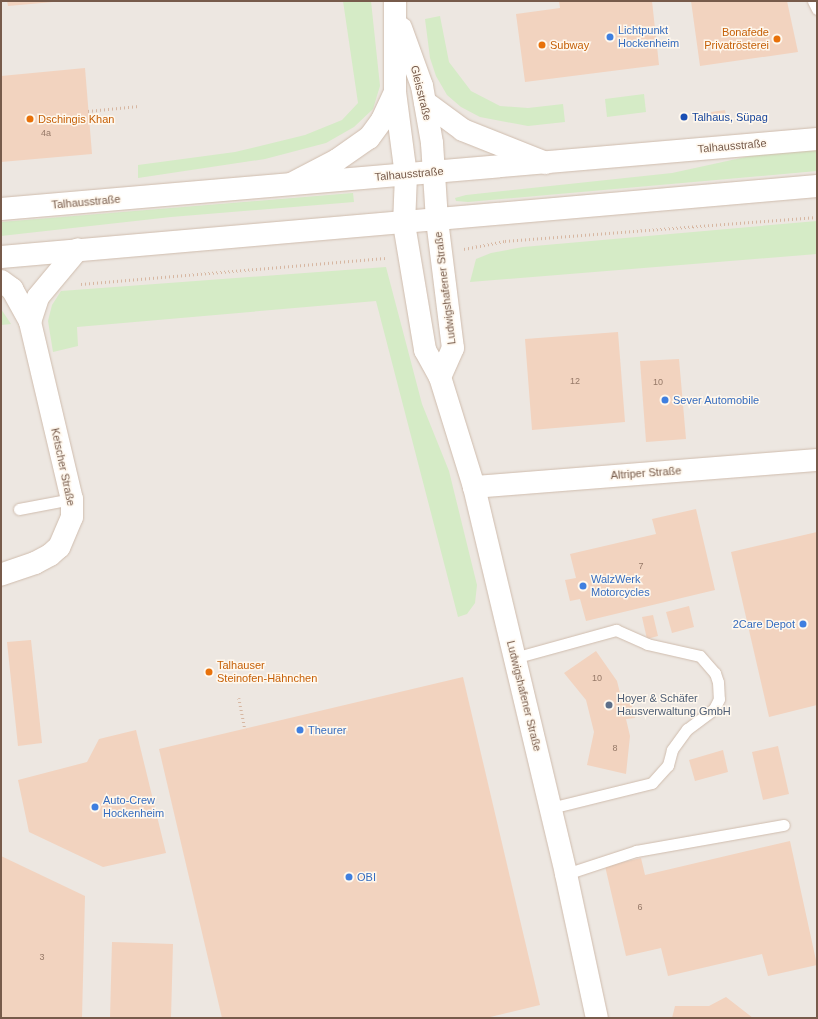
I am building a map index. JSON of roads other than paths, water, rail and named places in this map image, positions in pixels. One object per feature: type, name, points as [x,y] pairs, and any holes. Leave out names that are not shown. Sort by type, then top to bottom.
[{"type":"street","name":"Gleisstraße","points":[[396,8],[395,92],[406,174],[404,224]]},
{"type":"street","name":"Gleisstraße","points":[[396,8],[425,102],[432,143],[437,220]]},
{"type":"street","points":[[290,185],[337,160],[369,138],[382,120],[395,92]]},
{"type":"street","points":[[425,102],[462,130],[546,163]]},
{"type":"street","name":"Talhausstraße","points":[[1,210],[817,139]]},
{"type":"street","points":[[1,257],[78,249],[404,224],[817,186]]},
{"type":"street","name":"Ludwigshafener Straße","points":[[437,220],[452,348],[440,377]]},
{"type":"street","name":"Ludwigshafener Straße","points":[[404,224],[425,350],[440,377],[474,487],[566,874],[597,1018]]},
{"type":"street","points":[[30,322],[38,297],[78,249]]},
{"type":"street","name":"Ketscher Straße","points":[[1,281],[12,289],[30,322],[72,499],[72,517],[59,547],[35,563],[1,575]]},
{"type":"street","name":"Altriper Straße","points":[[474,487],[817,460]]},
{"type":"lane","points":[[813,1],[817,8]]},
{"type":"lane","points":[[19,509],[72,499]]},
{"type":"lane","points":[[514,658],[616,630],[647,644],[700,656],[715,673],[718,682],[720,699],[714,709],[687,729],[672,750],[668,765],[652,783],[550,808]]},
{"type":"lane","points":[[566,874],[636,852],[784,825]]},
{"type":"place","name":"Lichtpunkt Hockenheim","points":[[610,37]]},
{"type":"place","name":"Bonafede Privatrösterei","points":[[777,39]]},
{"type":"place","name":"Subway","points":[[542,45]]},
{"type":"place","name":"Talhaus, Süpag","points":[[684,117]]},
{"type":"place","name":"Dschingis Khan","points":[[30,119]]},
{"type":"place","name":"Sever Automobile","points":[[665,400]]},
{"type":"place","name":"WalzWerk Motorcycles","points":[[583,586]]},
{"type":"place","name":"2Care Depot","points":[[803,624]]},
{"type":"place","name":"Talhauser Steinofen-Hähnchen","points":[[209,672]]},
{"type":"place","name":"Hoyer & Schäfer Hausverwaltung GmbH","points":[[609,705]]},
{"type":"place","name":"Theurer","points":[[300,730]]},
{"type":"place","name":"Auto-Crew Hockenheim","points":[[95,807]]},
{"type":"place","name":"OBI","points":[[349,877]]}]
